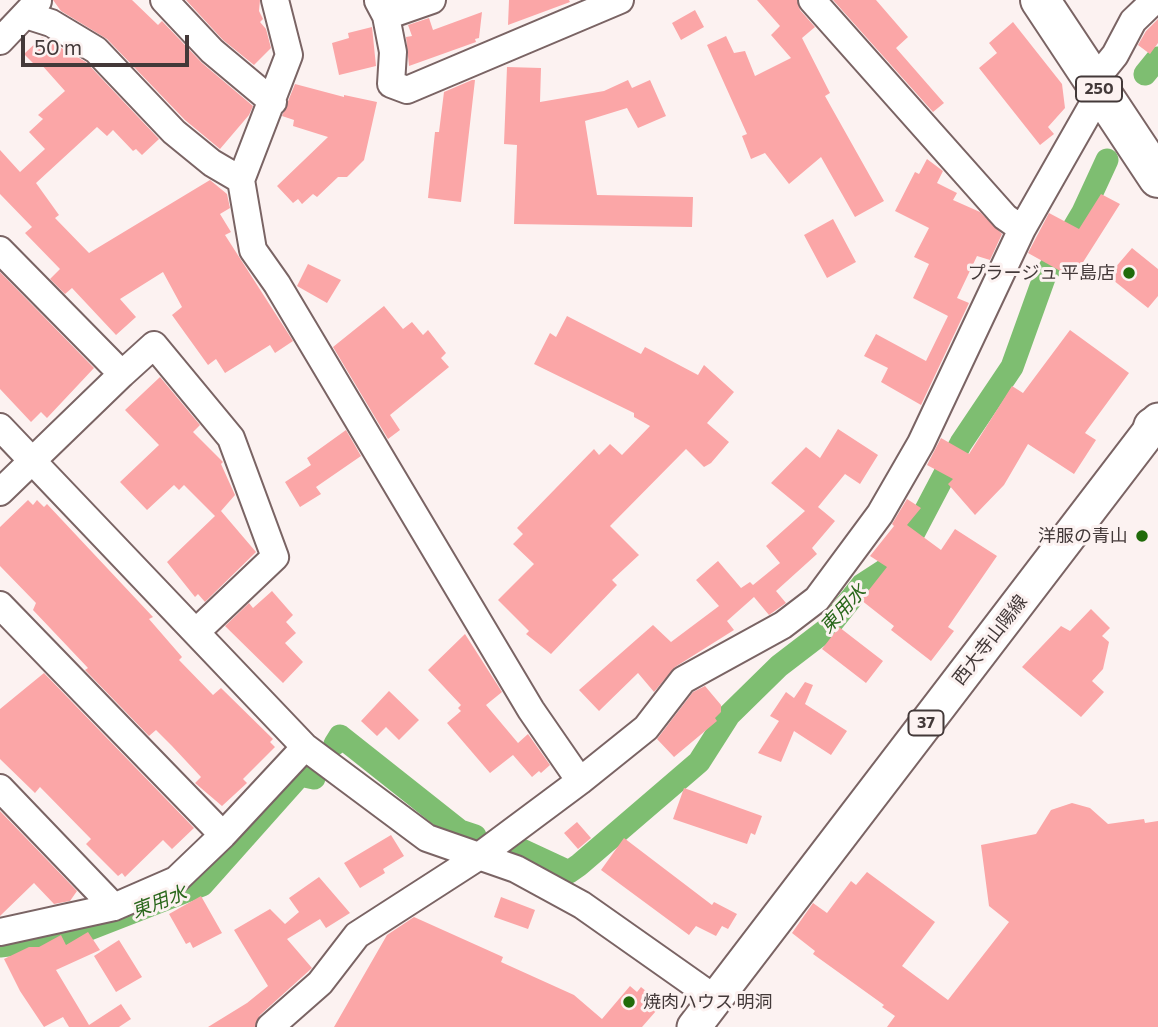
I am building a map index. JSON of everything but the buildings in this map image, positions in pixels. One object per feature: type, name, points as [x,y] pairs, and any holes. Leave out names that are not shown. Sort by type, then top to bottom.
[{"type":"highway","name":"250","points":[[1040,0],[1158,178]]},
{"type":"highway","name":"250","points":[[1101,92],[1143,115],[1158,135]]},
{"type":"main road","name":"西大寺山陽線","points":[[694,1027],[1156,424]]},
{"type":"street","points":[[164,0],[212,51],[273,102]]},
{"type":"street","points":[[275,0],[289,55],[241,180],[253,250],[277,284],[531,710],[580,781]]},
{"type":"street","points":[[432,0],[382,8],[393,52],[391,84],[407,90],[620,0]]},
{"type":"street","points":[[812,0],[1005,217],[1023,229]]},
{"type":"street","points":[[270,1027],[320,983],[357,935],[478,857],[580,781],[646,728],[683,680],[783,625],[817,599],[880,514],[920,443],[1023,229],[1101,92],[1115,55],[1133,21],[1155,0]]},
{"type":"street","points":[[0,41],[33,7],[51,23],[96,50],[174,132],[212,163],[241,180]]},
{"type":"street","points":[[0,250],[122,374]]},
{"type":"street","points":[[0,492],[154,345],[231,438],[275,557],[196,632]]},
{"type":"street","points":[[0,427],[305,747],[427,838],[516,869],[582,905],[714,998]]},
{"type":"street","points":[[0,605],[223,835]]},
{"type":"street","points":[[0,932],[114,907],[176,880],[223,835],[305,747]]},
{"type":"street","points":[[0,788],[114,907]]},
{"type":"waterway","name":"東用水","points":[[1145,74],[1158,58]]},
{"type":"waterway","name":"東用水","points":[[513,846],[569,872],[579,865],[699,762],[729,715],[779,666],[826,630],[862,585],[899,561],[961,443],[1012,367],[1044,278],[1083,212],[1107,160]]},
{"type":"waterway","name":"東用水","points":[[335,744],[340,736],[460,831],[475,836]]},
{"type":"waterway","name":"東用水","points":[[0,946],[66,938],[202,885],[300,775],[314,778]]},
{"type":"place","name":"プラージュ 平島店","points":[[1129,273]]},
{"type":"place","name":"洋服の青山","points":[[1142,536]]},
{"type":"place","name":"焼肉ハウス 明洞","points":[[629,1002]]}]
